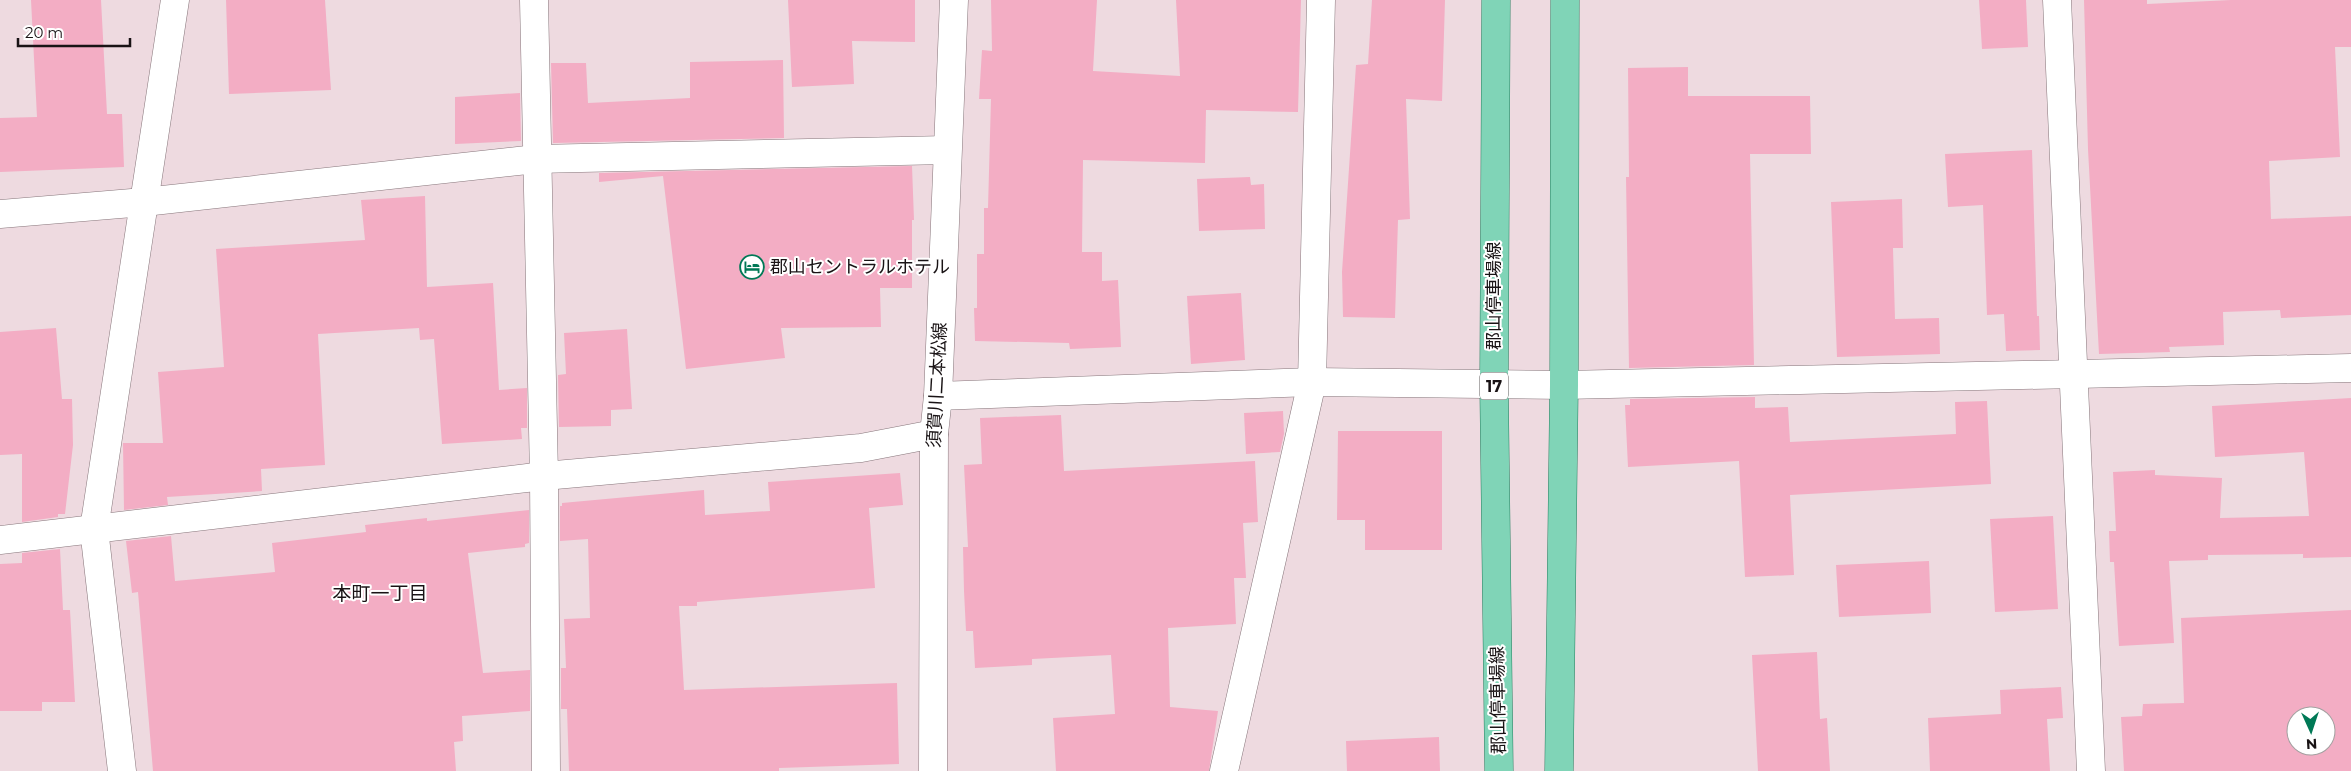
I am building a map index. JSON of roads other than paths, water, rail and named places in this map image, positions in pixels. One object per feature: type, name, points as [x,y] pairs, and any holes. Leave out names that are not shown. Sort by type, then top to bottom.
[{"type":"main road","name":"郡山停車場線","points":[[1496,0],[1494,385],[1499,771]]},
{"type":"main road","points":[[1559,771],[1566,0]]},
{"type":"street","points":[[122,771],[94,529],[175,0]]},
{"type":"street","points":[[534,0],[544,476],[546,771]]},
{"type":"street","name":"須賀川二本松線","points":[[933,771],[934,434],[938,396],[954,0]]},
{"type":"street","points":[[1224,771],[1312,382],[1321,0]]},
{"type":"street","points":[[2057,0],[2091,771]]},
{"type":"street","points":[[0,214],[144,202],[536,158],[948,150]]},
{"type":"street","points":[[938,396],[1312,382],[1564,385],[2351,368]]},
{"type":"street","points":[[0,540],[544,476],[861,448],[934,434]]},
{"type":"place","name":"郡山セントラルホテル","points":[[752,267]]},
{"type":"district","name":"本町一丁目","points":[[380,593]]}]
